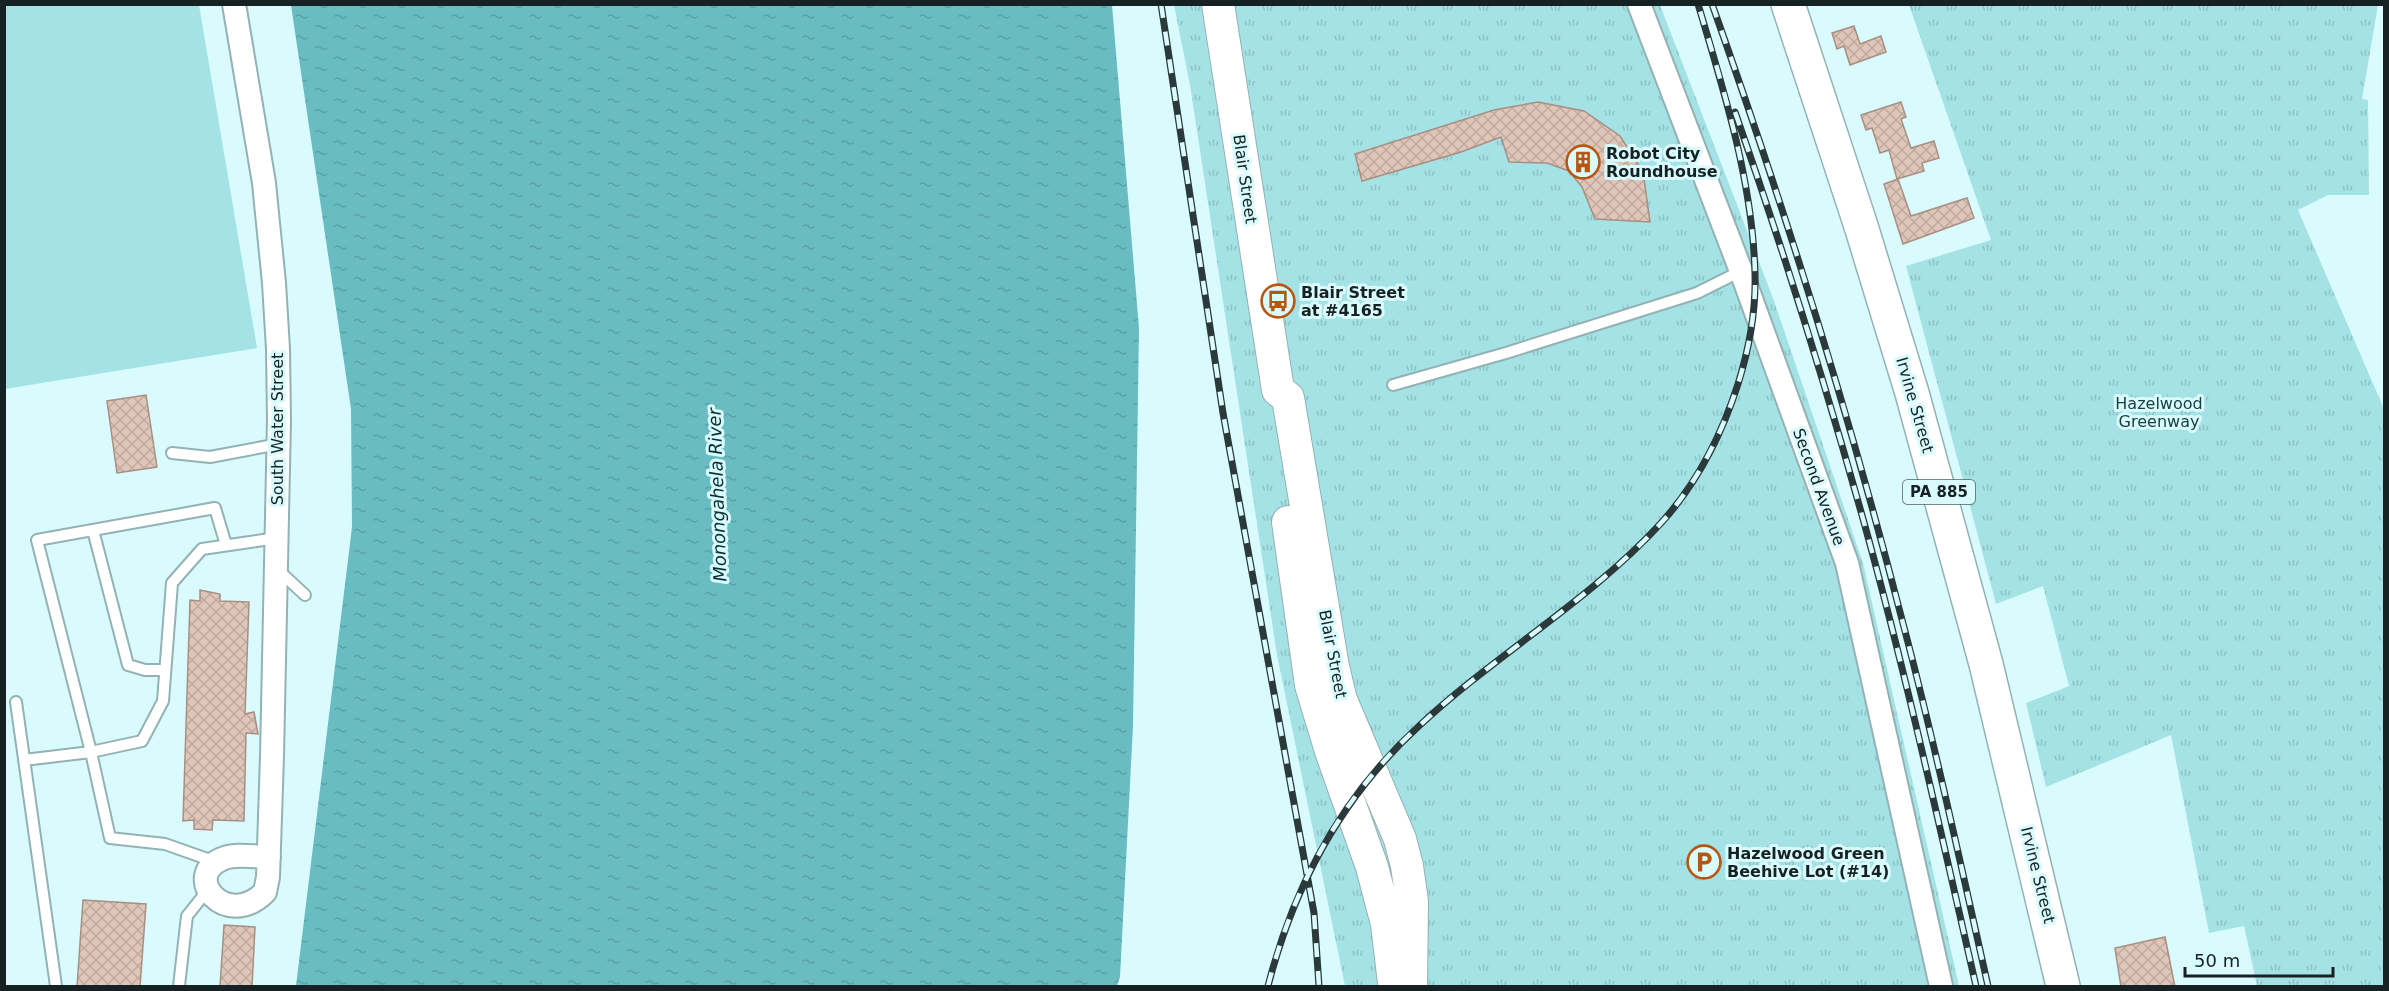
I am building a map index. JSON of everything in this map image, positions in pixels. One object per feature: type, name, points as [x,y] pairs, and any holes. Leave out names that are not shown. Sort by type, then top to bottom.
[{"type":"main road","name":"Irvine Street","points":[[1788,4],[1861,226],[1912,393],[1986,664],[2063,987]]},
{"type":"street","name":"South Water Street","points":[[207,891],[213,898],[231,904],[248,904],[258,899],[267,886],[269,857],[279,444],[277,338],[270,232],[256,125],[234,4]]},
{"type":"street","name":"Blair Street","points":[[1218,4],[1278,390],[1288,398],[1341,700],[1400,838],[1407,866],[1412,901],[1412,987]]},
{"type":"street","name":"Second Avenue","points":[[1639,4],[1741,271],[1848,563],[1941,987]]},
{"type":"street","name":"Blair Street","points":[[1278,390],[1270,400],[1311,685],[1331,751],[1372,867],[1388,924],[1394,987]]},
{"type":"street","points":[[207,891],[208,874],[217,862],[232,856],[269,857]]},
{"type":"lane","points":[[1393,385],[1506,353],[1697,293],[1741,271]]},
{"type":"lane","points":[[172,453],[210,458],[279,444]]},
{"type":"lane","points":[[217,862],[165,844],[110,838],[91,752],[37,540],[215,508],[226,545]]},
{"type":"lane","points":[[93,530],[128,664],[145,670],[165,670]]},
{"type":"lane","points":[[24,760],[91,752],[142,741],[163,701],[172,583],[202,549],[277,538]]},
{"type":"lane","points":[[276,568],[305,595]]},
{"type":"lane","points":[[16,702],[56,987]]},
{"type":"lane","points":[[179,987],[187,916],[207,891]]},
{"type":"green space","points":[[5,4],[199,5],[257,348],[5,389]]},
{"type":"green space","points":[[1174,5],[1660,5],[1773,298],[1863,563],[1959,986],[1345,986],[1277,655],[1190,85]]},
{"type":"green space","name":"Hazelwood Greenway","points":[[1909,5],[2378,5],[2362,99],[2368,100],[2369,195],[2328,195],[2298,210],[2384,409],[2384,986],[2257,986],[2244,926],[2209,933],[2171,735],[2046,787],[2026,703],[2069,686],[2043,586],[1996,604],[1906,266],[1991,240]]},
{"type":"water","name":"Monongahela River","points":[[291,5],[1112,5],[1139,328],[1133,726],[1120,977],[1117,986],[296,986],[352,527],[351,409]]},
{"type":"building","points":[[1854,26],[1860,44],[1881,36],[1886,52],[1850,65],[1844,46],[1837,49],[1832,33]]},
{"type":"building","name":"Robot City Roundhouse","points":[[1538,102],[1584,111],[1620,136],[1643,172],[1650,222],[1595,219],[1582,187],[1569,171],[1547,163],[1509,162],[1501,137],[1461,152],[1362,181],[1355,154],[1494,110]]},
{"type":"building","points":[[1901,102],[1906,117],[1901,119],[1911,148],[1934,141],[1939,158],[1922,163],[1924,171],[1897,179],[1889,150],[1880,153],[1872,128],[1866,130],[1861,115]]},
{"type":"building","points":[[1898,179],[1911,216],[1967,198],[1974,218],[1903,244],[1884,184]]},
{"type":"building","points":[[146,395],[157,467],[117,473],[107,401]]},
{"type":"building","points":[[200,590],[220,594],[220,601],[249,602],[245,714],[254,712],[258,734],[246,733],[244,821],[213,820],[212,830],[194,829],[194,820],[183,821],[190,600],[200,601]]},
{"type":"building","points":[[83,900],[146,904],[140,987],[77,987]]},
{"type":"building","points":[[224,925],[255,927],[252,987],[220,987]]},
{"type":"building","points":[[2165,937],[2175,987],[2121,987],[2115,948]]},
{"type":"railway","points":[[1161,4],[1223,413],[1314,913],[1319,986]]},
{"type":"railway","points":[[1268,986],[1279,949],[1307,878],[1324,845],[1366,782],[1419,726],[1479,675],[1605,577],[1662,522],[1697,474],[1732,403],[1751,330],[1755,288],[1753,240],[1736,138],[1698,4]]},
{"type":"railway","points":[[1712,4],[1789,230],[1880,535],[1924,705],[1988,986]]},
{"type":"railway","points":[[1735,112],[1803,318],[1865,526],[1937,813],[1976,986]]},
{"type":"place","name":"Robot City Roundhouse","points":[[1583,162]]},
{"type":"place","name":"Blair Street at #4165","points":[[1278,301]]},
{"type":"place","name":"Hazelwood Green Beehive Lot (#14)","points":[[1704,862]]}]
